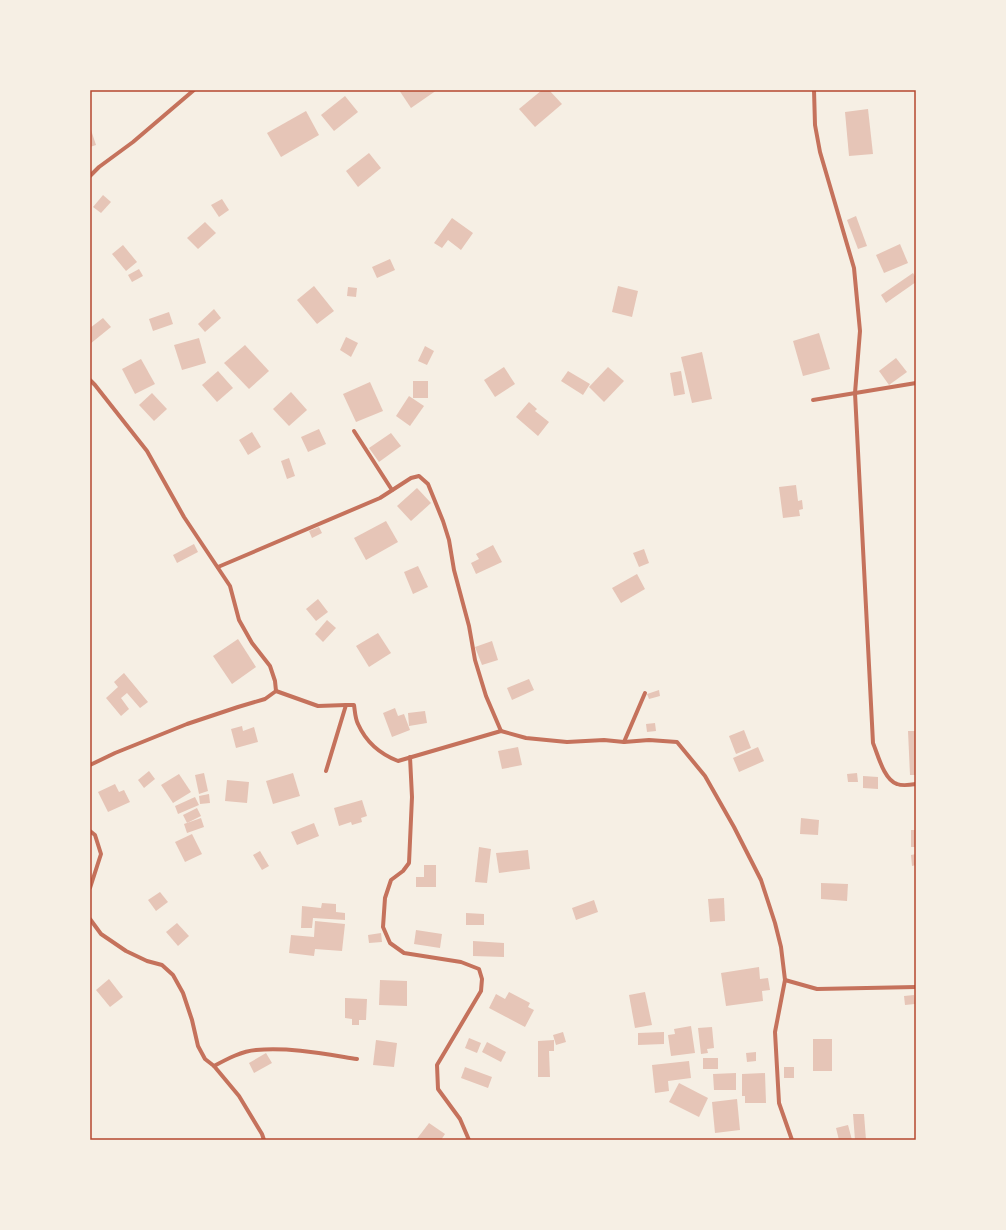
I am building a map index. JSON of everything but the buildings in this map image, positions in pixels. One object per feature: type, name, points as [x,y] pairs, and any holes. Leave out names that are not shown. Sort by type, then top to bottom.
[{"type":"street","points":[[90,176],[98,167],[133,142],[194,90]]},
{"type":"street","points":[[814,90],[815,125],[820,152],[854,268],[860,331],[855,393],[873,743],[884,773],[896,784],[916,784]]},
{"type":"street","points":[[90,380],[147,451],[184,517],[230,586],[239,620],[252,643],[270,666],[275,681],[276,691]]},
{"type":"street","points":[[813,400],[916,382]]},
{"type":"street","points":[[354,431],[392,490]]},
{"type":"street","points":[[218,567],[380,498],[411,478],[419,476],[428,484],[444,521],[454,570],[469,626],[475,660],[486,696],[501,731]]},
{"type":"street","points":[[276,691],[318,706],[354,705],[357,723],[368,741],[375,749],[398,762],[410,757],[501,731],[526,738],[567,742],[604,740],[624,742],[649,740],[676,742],[705,776],[734,827],[761,880],[779,941],[785,980],[775,1032],[779,1103],[792,1140]]},
{"type":"street","points":[[90,765],[115,753],[187,724],[265,699],[276,691]]},
{"type":"street","points":[[624,742],[645,692]]},
{"type":"street","points":[[326,771],[346,705]]},
{"type":"street","points":[[410,757],[412,797],[409,863],[403,871],[391,880],[385,898],[383,927],[390,943],[404,953],[462,962],[479,969],[482,979],[481,992],[436,1065],[438,1089],[460,1119],[469,1140]]},
{"type":"street","points":[[90,831],[95,836],[101,854],[90,888]]},
{"type":"street","points":[[90,919],[101,934],[126,951],[147,961],[162,965],[173,975],[183,993],[192,1020],[198,1046],[206,1059],[214,1066],[239,1096],[262,1134],[264,1140]]},
{"type":"street","points":[[785,980],[817,988],[916,987]]},
{"type":"street","points":[[214,1066],[230,1057],[255,1050],[298,1051],[357,1059]]}]
